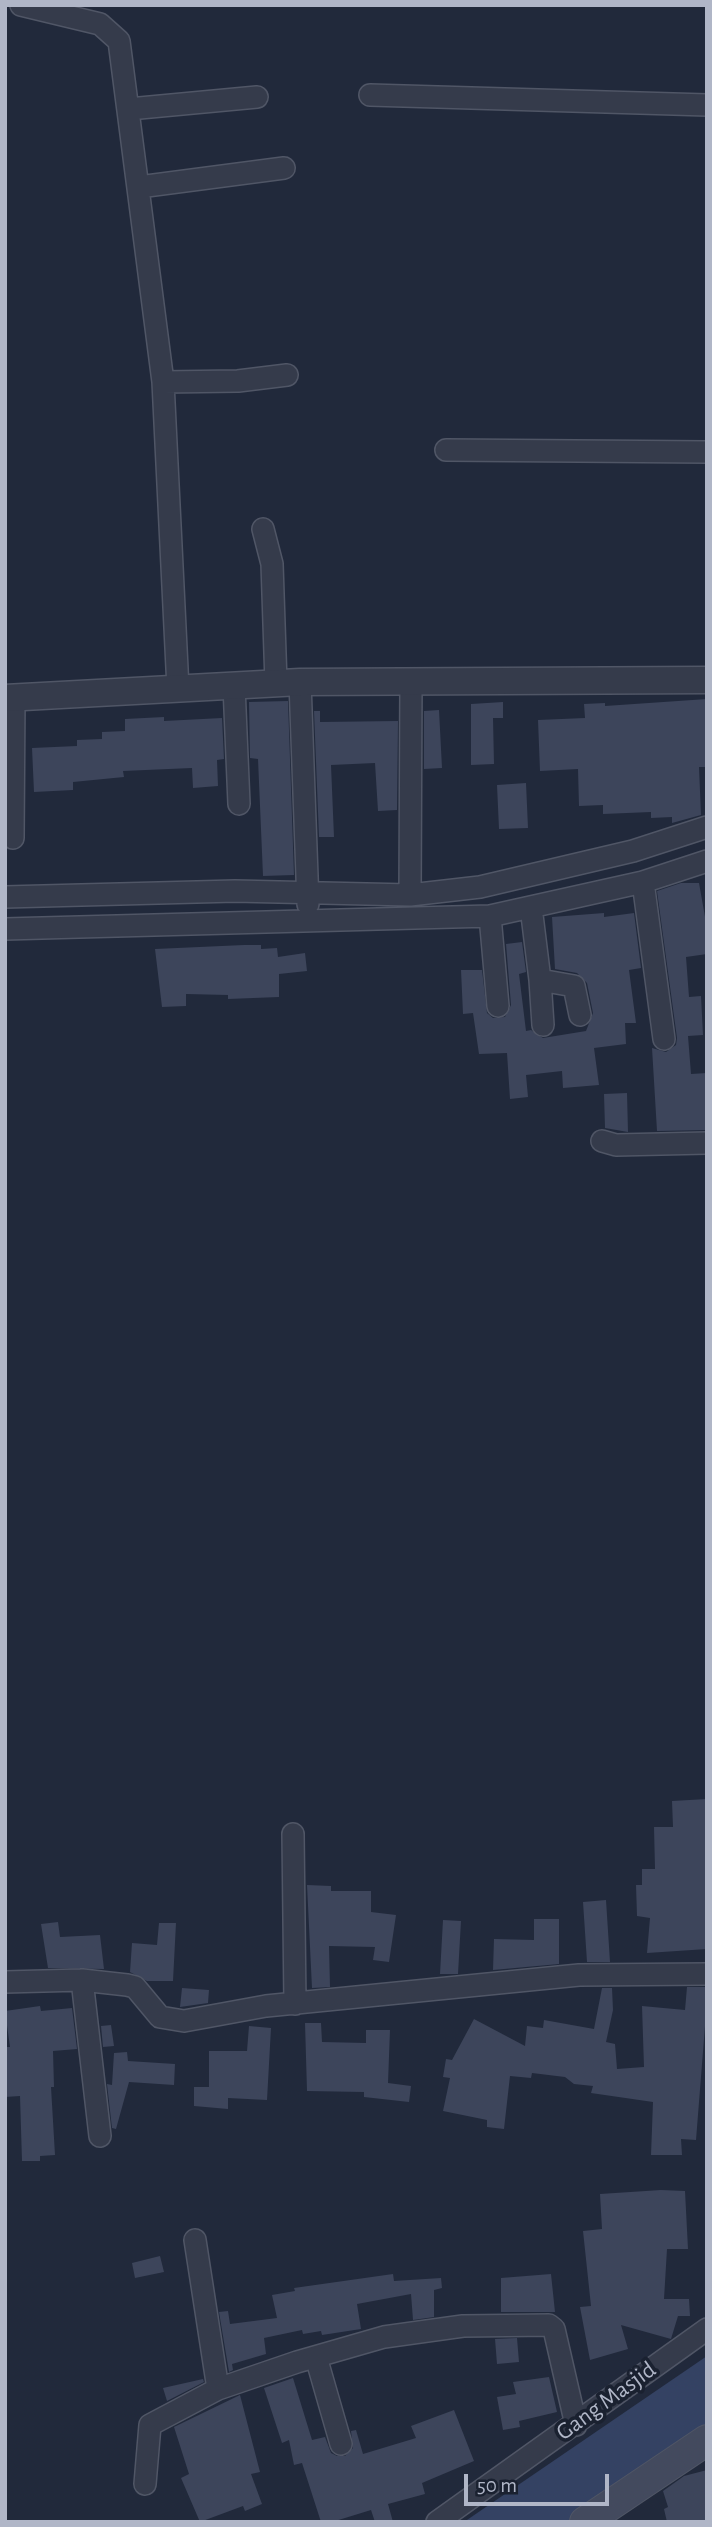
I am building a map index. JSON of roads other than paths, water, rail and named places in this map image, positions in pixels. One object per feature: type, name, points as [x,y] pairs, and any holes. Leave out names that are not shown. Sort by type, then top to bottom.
[{"type":"main road","points":[[584,2522],[707,2440]]},
{"type":"street","points":[[21,5],[100,24],[111,31],[119,41],[163,382],[178,689]]},
{"type":"street","points":[[370,95],[707,105]]},
{"type":"street","points":[[129,109],[257,97]]},
{"type":"street","points":[[139,187],[284,168]]},
{"type":"street","points":[[163,382],[238,381],[287,375]]},
{"type":"street","points":[[446,450],[707,452]]},
{"type":"street","points":[[262,529],[272,564],[288,682],[308,906]]},
{"type":"street","points":[[13,838],[9,698],[288,682],[707,680]]},
{"type":"street","points":[[411,681],[411,895]]},
{"type":"street","points":[[234,686],[239,804]]},
{"type":"street","points":[[385,908],[411,895],[480,887],[633,851],[707,827]]},
{"type":"street","points":[[5,897],[385,908],[489,916],[643,882],[707,861]]},
{"type":"street","points":[[643,882],[664,1039]]},
{"type":"street","points":[[5,929],[308,906]]},
{"type":"street","points":[[531,907],[543,1025]]},
{"type":"street","points":[[489,916],[498,1006]]},
{"type":"street","points":[[540,980],[574,986],[580,1015]]},
{"type":"street","points":[[602,1141],[616,1145],[707,1143]]},
{"type":"street","points":[[293,1834],[295,2004]]},
{"type":"street","points":[[5,1982],[82,1980],[135,1987],[154,2013],[184,2021],[295,2004],[579,1975],[707,1974]]},
{"type":"street","points":[[82,1980],[100,2136]]},
{"type":"street","points":[[195,2240],[218,2389]]},
{"type":"street","points":[[145,2484],[150,2425],[218,2389],[384,2337],[463,2326],[549,2325],[556,2332],[576,2425]]},
{"type":"street","name":"Gang Masjid","points":[[437,2522],[707,2329]]},
{"type":"street","points":[[316,2357],[341,2444]]},
{"type":"water","points":[[707,2356],[707,2428],[567,2522],[464,2522]]}]
